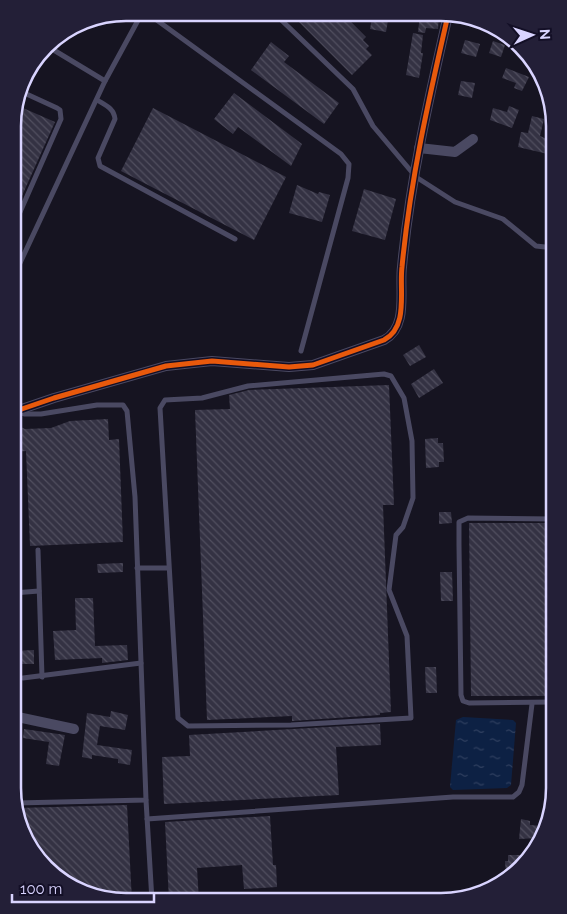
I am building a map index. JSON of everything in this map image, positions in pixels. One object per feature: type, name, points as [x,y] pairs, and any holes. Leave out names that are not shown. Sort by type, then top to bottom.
[{"type":"street","points":[[21,410],[166,366],[212,361],[289,367],[313,365],[391,337],[395,333],[400,321],[401,268],[419,148],[426,108],[446,21]]},
{"type":"street","points":[[419,148],[454,152],[473,139]]},
{"type":"street","points":[[21,718],[74,729]]},
{"type":"lane","points":[[21,255],[105,81],[138,21]]},
{"type":"lane","points":[[158,21],[341,154],[349,164],[348,178],[302,351]]},
{"type":"lane","points":[[281,21],[352,88],[373,126],[416,177],[455,202],[503,219],[536,246],[546,247]]},
{"type":"lane","points":[[54,50],[105,81]]},
{"type":"lane","points":[[21,210],[62,119],[58,108],[26,94]]},
{"type":"lane","points":[[96,100],[113,110],[115,119],[98,158],[100,166],[235,239]]},
{"type":"lane","points":[[375,375],[391,376],[404,398],[412,441],[413,498],[403,527],[396,535],[389,590],[407,636],[411,718],[291,725],[188,726],[182,724],[178,718],[168,568],[160,408],[165,400],[202,398],[248,386],[375,375]]},
{"type":"lane","points":[[21,413],[34,415],[97,405],[117,404],[123,405],[128,410],[135,497],[146,800],[152,893]]},
{"type":"lane","points":[[546,519],[468,518],[459,522],[461,695],[463,701],[469,704],[546,703]]},
{"type":"lane","points":[[38,550],[42,677]]},
{"type":"lane","points":[[137,568],[168,568]]},
{"type":"lane","points":[[21,592],[39,591]]},
{"type":"lane","points":[[23,678],[141,664]]},
{"type":"lane","points":[[147,819],[453,797],[514,797],[522,785],[532,704]]},
{"type":"lane","points":[[22,803],[146,800]]},
{"type":"water","points":[[463,717],[513,720],[516,723],[511,785],[507,788],[453,790],[450,787],[456,720]]},
{"type":"building","points":[[298,21],[350,21],[366,37],[363,40],[369,46],[366,49],[372,55],[352,75]]},
{"type":"building","points":[[371,21],[388,21],[386,32],[370,29]]},
{"type":"building","points":[[419,21],[439,21],[438,29],[426,28],[425,33],[418,32]]},
{"type":"building","points":[[413,33],[423,35],[421,53],[423,53],[419,78],[406,75]]},
{"type":"building","points":[[465,40],[480,44],[476,57],[461,53]]},
{"type":"building","points":[[493,41],[505,45],[501,57],[489,53]]},
{"type":"building","points":[[271,42],[289,56],[284,62],[339,103],[324,124],[251,70]]},
{"type":"building","points":[[506,68],[529,77],[522,91],[514,88],[516,83],[502,78]]},
{"type":"building","points":[[461,81],[475,83],[472,98],[458,95]]},
{"type":"building","points":[[234,93],[302,144],[291,166],[238,127],[233,134],[214,119]]},
{"type":"building","points":[[509,106],[519,110],[512,128],[490,120],[493,108],[507,112]]},
{"type":"building","points":[[153,108],[286,177],[254,240],[121,171]]},
{"type":"building","points":[[22,109],[55,122],[21,198],[21,126]]},
{"type":"building","points":[[532,116],[544,119],[540,136],[546,139],[546,154],[518,147],[521,132],[528,133]]},
{"type":"building","points":[[297,185],[318,194],[319,192],[330,195],[322,222],[289,213]]},
{"type":"building","points":[[364,189],[396,199],[385,240],[352,231]]},
{"type":"building","points":[[419,345],[426,357],[410,366],[403,355]]},
{"type":"building","points":[[434,369],[443,383],[419,398],[411,384]]},
{"type":"building","points":[[389,385],[394,505],[383,505],[391,712],[380,713],[380,715],[292,721],[292,716],[207,720],[195,410],[230,409],[229,395],[249,390]]},
{"type":"building","points":[[108,419],[109,440],[119,439],[123,542],[30,546],[26,451],[21,451],[21,427],[25,429],[51,428],[70,421]]},
{"type":"building","points":[[438,438],[438,443],[443,443],[444,462],[439,462],[439,467],[426,468],[425,439]]},
{"type":"building","points":[[439,512],[451,512],[452,523],[439,524]]},
{"type":"building","points":[[469,523],[546,523],[546,696],[471,696]]},
{"type":"building","points":[[123,563],[123,572],[98,573],[97,564]]},
{"type":"building","points":[[440,572],[452,572],[453,601],[441,601]]},
{"type":"building","points":[[75,598],[93,598],[95,646],[127,645],[128,660],[102,663],[102,658],[55,660],[53,631],[76,630]]},
{"type":"building","points":[[34,650],[34,664],[22,664],[21,671],[21,651]]},
{"type":"building","points":[[425,667],[436,667],[437,693],[426,693]]},
{"type":"building","points":[[111,711],[128,715],[125,730],[100,726],[97,745],[132,750],[130,765],[118,763],[118,759],[92,755],[92,759],[82,757],[87,713],[110,717]]},
{"type":"building","points":[[380,724],[381,745],[336,747],[339,795],[164,804],[162,757],[190,756],[189,735]]},
{"type":"building","points":[[24,729],[65,735],[59,766],[46,764],[49,742],[23,738]]},
{"type":"building","points":[[127,805],[132,893],[112,892],[86,885],[62,871],[43,852],[35,840],[23,808]]},
{"type":"building","points":[[270,816],[273,865],[276,865],[277,887],[244,889],[242,865],[197,868],[199,893],[169,893],[165,822]]},
{"type":"building","points":[[521,819],[530,821],[530,825],[538,826],[532,838],[519,839]]},
{"type":"building","points":[[508,855],[521,855],[506,870],[505,861],[508,861]]},
{"type":"cycle path","points":[[21,409],[166,366],[212,361],[289,367],[313,365],[384,340],[392,334],[400,317],[405,235],[415,171],[447,21]]}]
